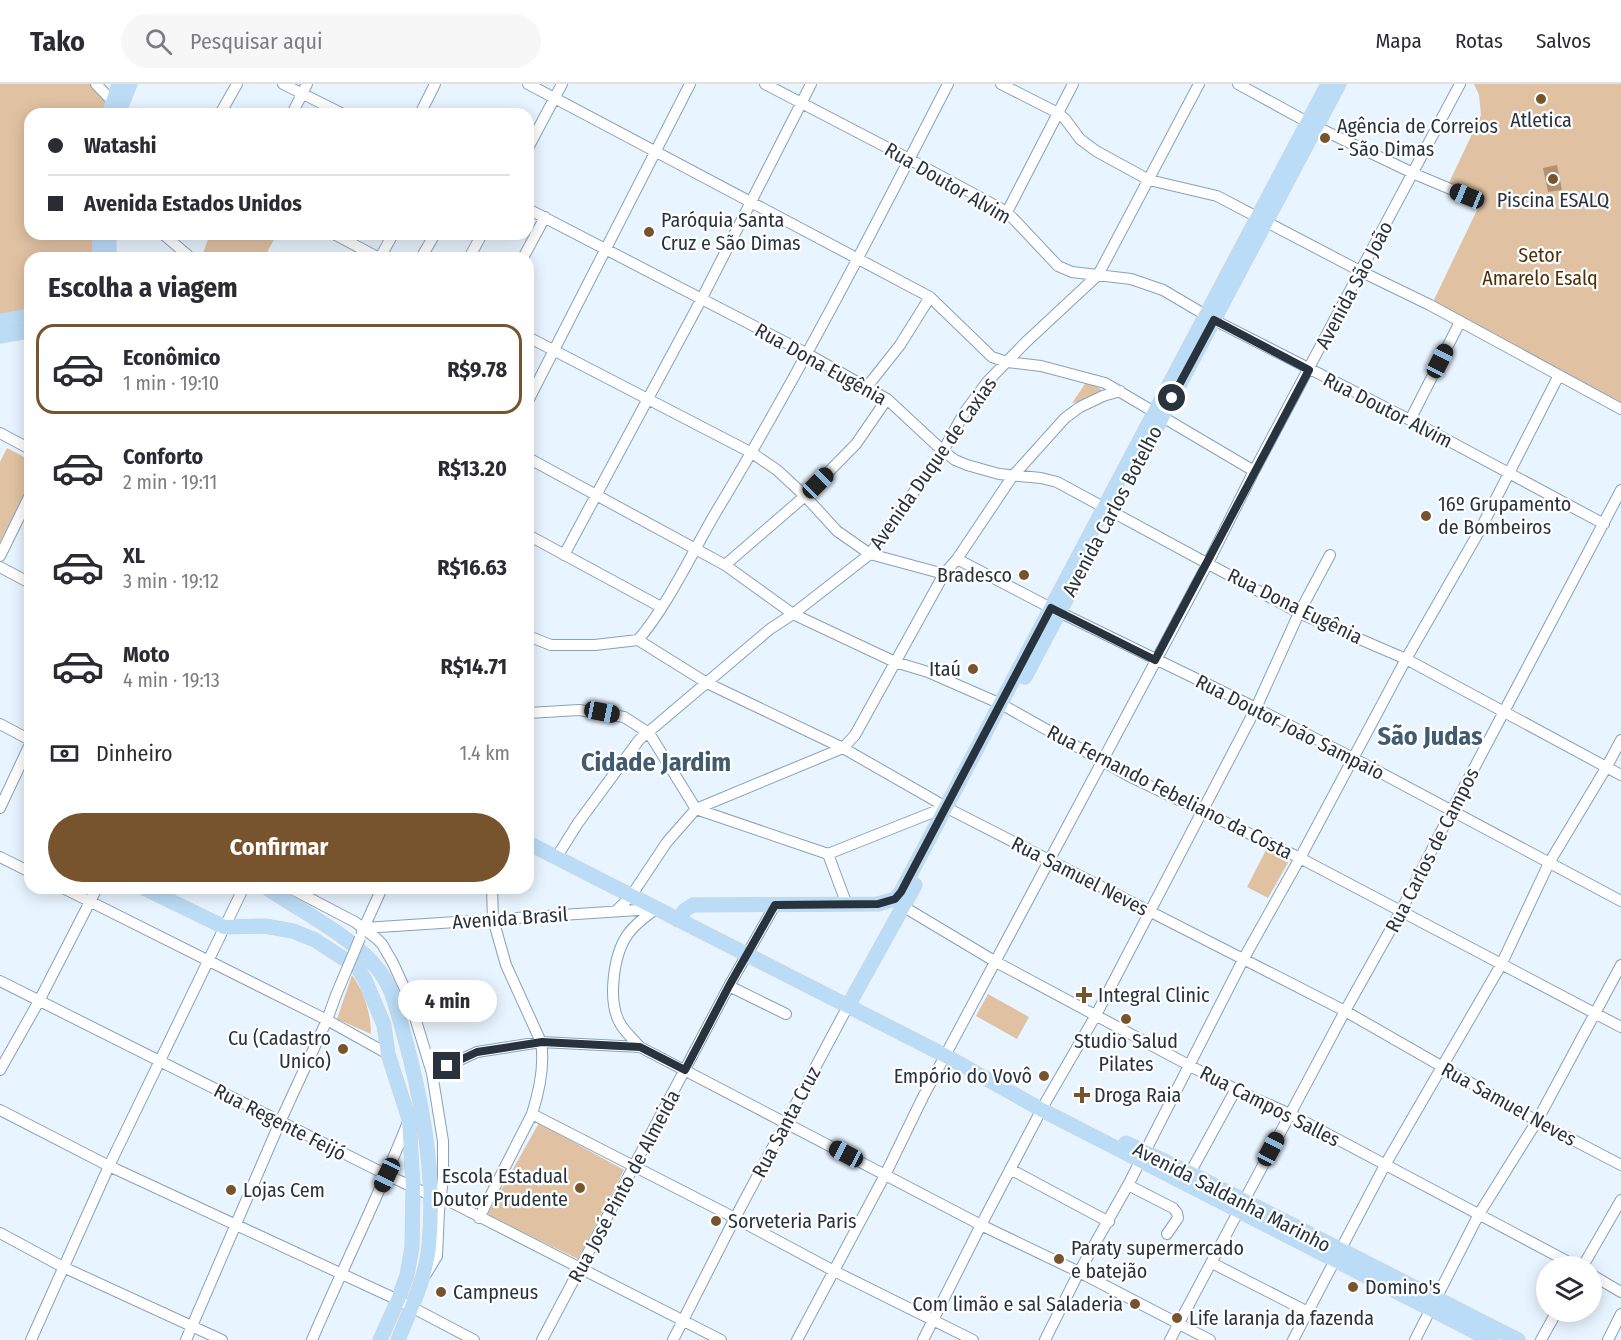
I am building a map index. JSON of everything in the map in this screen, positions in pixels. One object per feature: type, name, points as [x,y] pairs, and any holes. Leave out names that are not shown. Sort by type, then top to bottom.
[{"type":"main road","points":[[115,108],[119,84]]},
{"type":"main road","points":[[116,108],[130,84]]},
{"type":"main road","name":"Avenida Carlos Botelho","points":[[904,888],[950,809],[1108,511],[1261,220],[1328,84]]},
{"type":"main road","name":"Avenida Carlos Botelho","points":[[1261,220],[1339,84]]},
{"type":"main road","points":[[0,321],[24,317]]},
{"type":"main road","points":[[0,336],[24,332]]},
{"type":"main road","name":"Avenida Carlos Botelho","points":[[901,911],[950,809]]},
{"type":"main road","name":"Avenida Saldanha Marinho","points":[[534,846],[1337,1256],[1518,1340]]},
{"type":"main road","points":[[678,920],[685,910],[693,905],[847,905],[887,902],[895,899],[904,888]]},
{"type":"main road","points":[[887,902],[901,911],[904,888]]},
{"type":"main road","points":[[156,894],[224,927],[265,926],[292,931],[315,940],[358,968],[384,1025],[388,1053],[409,1119],[413,1187],[412,1247],[407,1275],[380,1340]]},
{"type":"main road","points":[[277,894],[337,932],[372,964],[387,983],[399,1015],[418,1089],[436,1196],[421,1283],[398,1340]]},
{"type":"main road","name":"Rua Santa Cruz","points":[[848,1006],[901,911]]},
{"type":"main road","name":"Avenida Saldanha Marinho","points":[[1142,1156],[1190,1173],[1241,1206]]},
{"type":"main road","name":"Avenida Saldanha Marinho","points":[[1434,1303],[1491,1340]]},
{"type":"street","points":[[96,84],[114,108]]},
{"type":"street","points":[[223,108],[237,84]]},
{"type":"street","points":[[283,84],[305,89],[334,108]]},
{"type":"street","points":[[423,108],[435,84]]},
{"type":"street","points":[[528,84],[930,297],[992,357],[1006,362],[1041,366],[1077,374],[1105,383],[1254,471]]},
{"type":"street","points":[[534,137],[562,84]]},
{"type":"street","points":[[534,389],[690,84]]},
{"type":"street","name":"Rua Doutor Alvim","points":[[765,84],[1007,212],[1058,266],[1072,272],[1131,279],[1163,290],[1209,318],[1410,420],[1604,524]]},
{"type":"street","points":[[564,555],[700,300],[811,84]]},
{"type":"street","points":[[534,638],[551,645],[595,645],[638,640],[653,622],[694,548],[752,453],[948,84]]},
{"type":"street","points":[[1001,84],[1058,113],[1080,139],[1096,151],[1149,180],[1207,192],[1460,322],[1621,410]]},
{"type":"street","points":[[1007,212],[1073,84]]},
{"type":"street","name":"Avenida Duque de Caxias","points":[[556,858],[639,740],[770,629],[793,614],[870,554],[943,451],[964,413],[987,382],[1098,275],[1199,84]]},
{"type":"street","points":[[1238,84],[1300,118]]},
{"type":"street","name":"Avenida São João","points":[[797,1340],[885,1175],[923,1097],[1460,84]]},
{"type":"street","points":[[295,108],[305,89]]},
{"type":"street","points":[[1323,130],[1467,196]]},
{"type":"street","name":"Rua Dona Eugênia","points":[[534,212],[806,353],[887,399],[943,451],[967,465],[1012,477],[1050,479],[1299,612],[1406,659],[1621,775]]},
{"type":"street","points":[[534,238],[545,217]]},
{"type":"street","points":[[169,240],[184,252]]},
{"type":"street","points":[[346,240],[368,252]]},
{"type":"street","points":[[866,388],[900,345],[930,297]]},
{"type":"street","points":[[1410,420],[1460,322]]},
{"type":"street","points":[[534,340],[752,453],[777,470],[837,531],[870,554],[945,574]]},
{"type":"street","points":[[1045,1340],[1079,1272],[1109,1222],[1244,958],[1510,473],[1559,375]]},
{"type":"street","points":[[616,911],[631,896],[667,842],[696,809],[843,748],[855,735],[945,574],[1012,477],[1065,418],[1080,407],[1103,396],[1120,392]]},
{"type":"street","points":[[725,565],[805,496],[856,444],[887,399]]},
{"type":"street","points":[[0,433],[24,446]]},
{"type":"street","name":"Rua Fernando Febeliano da Costa","points":[[534,461],[725,565],[793,614],[895,662],[928,672],[1005,706],[1129,776],[1300,858],[1621,1028]]},
{"type":"street","name":"Rua Carlos de Campos","points":[[1170,1340],[1345,1011],[1401,911],[1621,490]]},
{"type":"street","points":[[0,556],[24,507]]},
{"type":"street","points":[[534,538],[662,607]]},
{"type":"street","points":[[923,1340],[1043,1106],[1096,1015],[1148,911],[1256,708],[1299,612],[1330,555]]},
{"type":"street","name":"Rua Doutor João Sampaio","points":[[957,559],[1155,660],[1256,708],[1621,901]]},
{"type":"street","points":[[0,567],[24,580]]},
{"type":"street","name":"Rua Samuel Neves","points":[[638,640],[707,683],[843,748],[950,809],[1345,1011],[1442,1068],[1621,1165]]},
{"type":"street","points":[[534,714],[579,710],[624,717],[649,733],[696,809],[828,855],[950,809]]},
{"type":"street","points":[[0,724],[24,738]]},
{"type":"street","points":[[1293,1340],[1385,1165],[1501,965],[1549,863],[1621,740]]},
{"type":"street","points":[[0,808],[24,755]]},
{"type":"street","points":[[828,855],[847,905]]},
{"type":"street","points":[[0,857],[24,869]]},
{"type":"street","points":[[75,894],[388,1053]]},
{"type":"street","points":[[0,1070],[39,1001],[94,894]]},
{"type":"street","points":[[30,1340],[159,1061],[240,894]]},
{"type":"street","points":[[300,894],[382,944],[409,998],[432,1073],[443,1141],[436,1196]]},
{"type":"street","points":[[186,1340],[280,1122],[327,1020],[379,894]]},
{"type":"street","points":[[479,1218],[532,1114],[544,1056],[542,1042],[506,965],[493,920],[492,894]]},
{"type":"street","name":"Rua José Pinto de Almeida","points":[[542,1340],[729,986],[775,905]]},
{"type":"street","points":[[656,909],[628,933],[615,963],[612,992],[620,1024],[640,1047],[981,1225],[1079,1272],[1210,1340]]},
{"type":"street","name":"Avenida Brasil","points":[[362,933],[493,920],[656,909]]},
{"type":"street","name":"Rua Campos Salles","points":[[901,911],[1190,1065],[1290,1114],[1557,1256]]},
{"type":"street","points":[[1415,1340],[1479,1214],[1537,1121],[1621,965]]},
{"type":"street","name":"Rua Regente Feijó","points":[[0,981],[387,1175],[436,1196],[721,1340]]},
{"type":"street","points":[[729,986],[786,1014]]},
{"type":"street","name":"Rua Santa Cruz","points":[[673,1340],[848,1006]]},
{"type":"street","points":[[432,1073],[477,1052],[542,1042],[640,1047]]},
{"type":"street","points":[[1190,1173],[1236,1089]]},
{"type":"street","points":[[0,1110],[110,1166],[398,1300],[474,1340]]},
{"type":"street","points":[[532,1114],[834,1271],[973,1340]]},
{"type":"street","points":[[312,1340],[340,1274],[387,1175],[409,1119]]},
{"type":"street","points":[[1010,1169],[1109,1222]]},
{"type":"street","points":[[1128,1185],[1173,1208],[1177,1213],[1178,1218],[1167,1234]]},
{"type":"street","points":[[1588,1256],[1621,1200]]},
{"type":"street","points":[[0,1233],[63,1267],[222,1340]]},
{"type":"street","points":[[1212,1263],[1308,1312]]},
{"type":"street","points":[[1602,1281],[1621,1292]]},
{"type":"street","points":[[1608,1340],[1621,1314]]},
{"type":"street","points":[[1541,1340],[1551,1322]]},
{"type":"green space","points":[[0,84],[96,84],[113,101],[111,108],[24,108],[24,240],[99,240],[100,252],[24,252],[24,317],[0,319]]},
{"type":"green space","name":"Setor Amarelo Esalq","points":[[1474,84],[1621,84],[1621,403],[1433,302],[1477,210],[1470,198],[1448,185],[1481,115],[1479,95]]},
{"type":"green space","points":[[208,240],[274,240],[267,252],[203,252]]},
{"type":"green space","points":[[1087,381],[1102,390],[1092,398],[1072,403]]},
{"type":"green space","points":[[7,448],[24,457],[24,497],[0,542],[0,462]]},
{"type":"green space","points":[[1266,850],[1289,861],[1268,898],[1247,887]]},
{"type":"green space","points":[[352,975],[366,1003],[371,1034],[337,1019]]},
{"type":"green space","points":[[988,994],[1029,1017],[1017,1039],[976,1016]]},
{"type":"green space","points":[[539,1123],[624,1170],[578,1259],[487,1215]]},
{"type":"shaded area","name":"Piscina ESALQ","points":[[1557,165],[1562,190],[1548,192],[1543,168]]},
{"type":"place","name":"Atletica","points":[[1541,99]]},
{"type":"place","name":"Agência de Correios - São Dimas","points":[[1325,138]]},
{"type":"place","name":"Piscina ESALQ","points":[[1553,179]]},
{"type":"place","name":"Paróquia Santa Cruz e São Dimas","points":[[649,232]]},
{"type":"place","name":"16º Grupamento de Bombeiros","points":[[1426,516]]},
{"type":"place","name":"Bradesco","points":[[1024,575]]},
{"type":"place","name":"Itaú","points":[[973,669]]},
{"type":"place","name":"Integral Clinic","points":[[1084,995]]},
{"type":"place","name":"Studio Salud Pilates","points":[[1126,1019]]},
{"type":"place","name":"Cu (Cadastro Unico)","points":[[343,1049]]},
{"type":"place","name":"Empório do Vovô","points":[[1044,1076]]},
{"type":"place","name":"Droga Raia","points":[[1082,1095]]},
{"type":"place","name":"Escola Estadual Doutor Prudente","points":[[580,1188]]},
{"type":"place","name":"Lojas Cem","points":[[231,1190]]},
{"type":"place","name":"Sorveteria Paris","points":[[716,1221]]},
{"type":"place","name":"Paraty supermercado e batejão","points":[[1059,1259]]},
{"type":"place","name":"Domino's","points":[[1353,1287]]},
{"type":"place","name":"Campneus","points":[[441,1292]]},
{"type":"place","name":"Com limão e sal Saladeria","points":[[1135,1304]]},
{"type":"place","name":"Life laranja da fazenda","points":[[1177,1318]]},
{"type":"district","name":"São Judas","points":[[1430,736]]},
{"type":"district","name":"Cidade Jardim","points":[[656,762]]},
{"type":"route","points":[[447,1066],[477,1052],[542,1042],[640,1047],[685,1070],[775,905],[878,904],[895,899],[901,892],[1051,608],[1155,660],[1309,370],[1214,320],[1172,398]]}]
